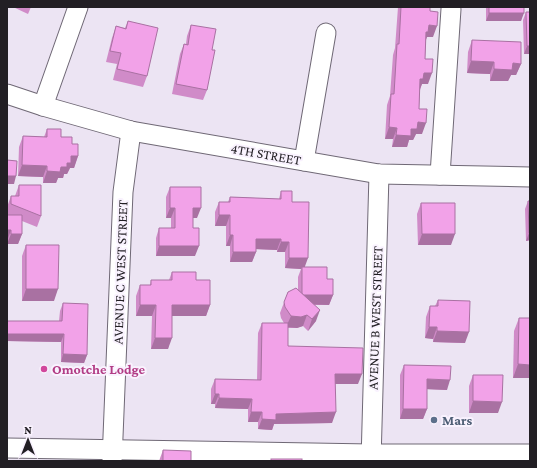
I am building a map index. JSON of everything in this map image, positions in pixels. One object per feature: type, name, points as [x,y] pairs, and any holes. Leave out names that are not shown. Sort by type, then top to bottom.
[{"type":"street","points":[[42,106],[78,7]]},
{"type":"street","points":[[440,175],[451,9]]},
{"type":"street","points":[[304,161],[326,33]]},
{"type":"street","name":"4TH STREET","points":[[7,94],[42,106],[131,131],[379,174],[530,177]]},
{"type":"street","name":"AVENUE C WEST STREET","points":[[112,455],[123,192],[131,131]]},
{"type":"street","name":"AVENUE B WEST STREET","points":[[371,458],[379,174]]},
{"type":"street","points":[[7,448],[112,455],[371,458],[530,454]]},
{"type":"building","points":[[401,7],[430,7],[430,11],[438,12],[437,26],[429,25],[428,32],[426,32],[425,59],[433,59],[432,73],[424,73],[423,79],[420,79],[419,109],[427,109],[426,123],[418,122],[417,129],[411,129],[411,136],[396,135],[397,128],[389,127],[391,94],[394,94],[397,44],[399,44]]},
{"type":"building","points":[[489,7],[524,7],[524,13],[489,13]]},
{"type":"building","points":[[526,12],[530,12],[530,46],[527,46]]},
{"type":"building","points":[[128,21],[158,28],[147,76],[117,69],[121,53],[110,51],[116,26],[126,29]]},
{"type":"building","points":[[191,25],[216,29],[212,50],[215,50],[207,90],[176,84],[184,44],[188,45]]},
{"type":"building","points":[[472,40],[521,42],[521,64],[513,63],[512,70],[494,69],[494,62],[471,61]]},
{"type":"building","points":[[47,129],[61,129],[61,137],[72,137],[72,144],[78,144],[78,156],[71,156],[71,163],[67,163],[67,167],[61,167],[60,172],[47,171],[47,166],[22,165],[23,136],[47,137]]},
{"type":"building","points":[[7,160],[17,161],[16,176],[7,176]]},
{"type":"building","points":[[19,185],[41,185],[41,216],[11,204],[11,196],[19,196]]},
{"type":"building","points":[[170,187],[201,187],[201,208],[193,208],[193,228],[199,228],[199,246],[159,246],[159,228],[175,228],[175,208],[170,208]]},
{"type":"building","points":[[281,191],[292,191],[292,202],[309,202],[308,258],[289,258],[289,242],[281,242],[281,239],[256,239],[256,252],[233,252],[233,235],[230,235],[230,215],[219,215],[219,202],[230,202],[230,197],[281,199]]},
{"type":"building","points":[[528,201],[530,201],[530,233],[529,233]]},
{"type":"building","points":[[421,203],[455,203],[455,234],[422,234]]},
{"type":"building","points":[[7,215],[22,215],[22,234],[11,234],[11,230],[7,230]]},
{"type":"building","points":[[26,245],[59,245],[58,289],[26,289]]},
{"type":"building","points":[[302,267],[327,267],[327,279],[333,279],[333,295],[303,295]]},
{"type":"building","points":[[172,272],[196,272],[196,280],[210,280],[210,305],[172,305],[172,338],[155,338],[156,305],[140,305],[140,285],[151,285],[151,280],[172,280]]},
{"type":"building","points":[[296,288],[320,310],[312,319],[307,315],[301,317],[291,316],[285,307],[284,302],[288,292]]},
{"type":"building","points":[[438,300],[470,301],[469,332],[437,331],[437,327],[429,327],[430,306],[438,306]]},
{"type":"building","points":[[63,303],[88,304],[87,355],[63,354],[64,334],[7,334],[7,321],[62,321]]},
{"type":"building","points":[[519,318],[530,318],[530,365],[518,364]]},
{"type":"building","points":[[262,323],[288,323],[288,346],[363,348],[362,374],[335,374],[336,412],[276,414],[276,420],[262,419],[262,412],[251,412],[252,399],[219,398],[219,394],[215,394],[215,379],[261,380]]},
{"type":"building","points":[[404,365],[451,366],[450,380],[427,379],[427,409],[403,409]]},
{"type":"building","points":[[473,375],[503,375],[502,402],[473,401]]},
{"type":"building","points":[[163,450],[191,451],[191,461],[163,461]]},
{"type":"building","points":[[271,459],[302,459],[302,461],[271,461]]},
{"type":"place","name":"Omotche Lodge","points":[[44,369]]},
{"type":"place","name":"Mars","points":[[434,420]]}]
